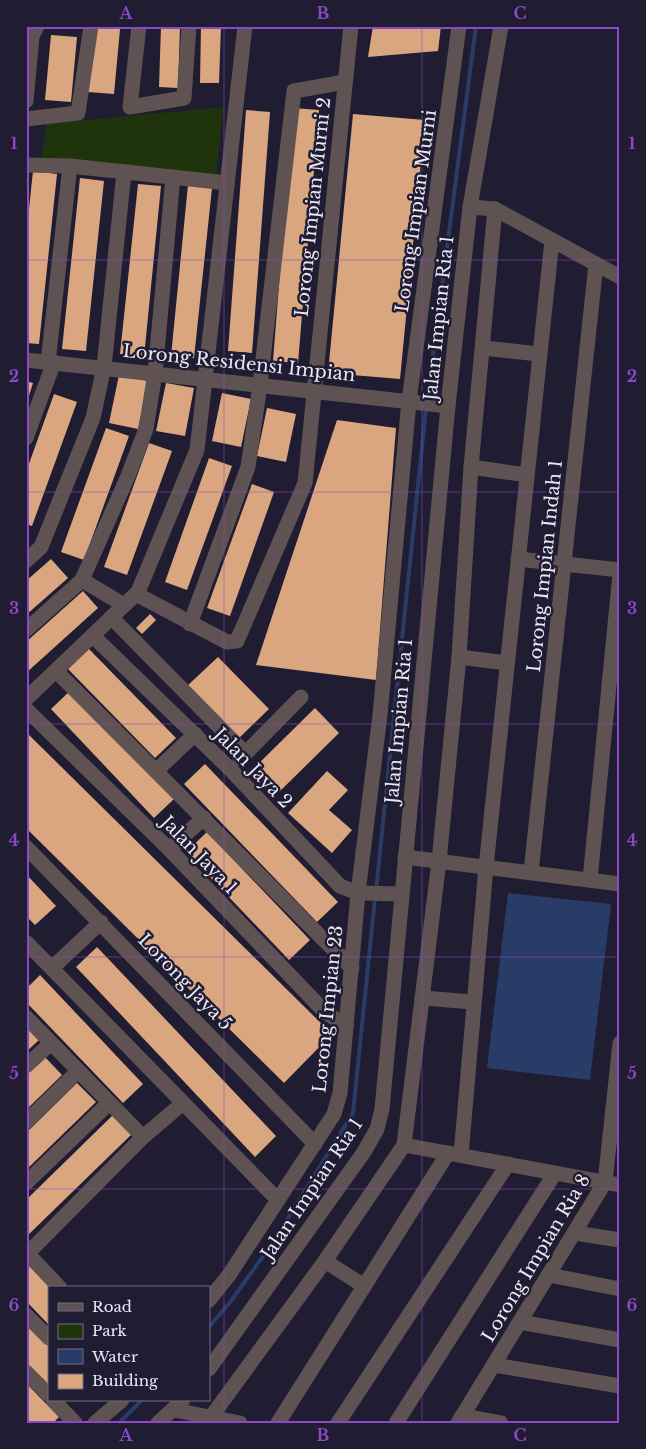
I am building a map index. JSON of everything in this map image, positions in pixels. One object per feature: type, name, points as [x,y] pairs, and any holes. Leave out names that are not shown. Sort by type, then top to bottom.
[{"type":"street","points":[[26,101],[32,37],[37,26]]},
{"type":"street","points":[[26,119],[78,113],[90,26]]},
{"type":"street","points":[[139,26],[130,107],[184,98],[189,26]]},
{"type":"street","points":[[26,699],[136,594],[196,450],[245,26]]},
{"type":"street","name":"Lorong Impian Murni 2","points":[[190,624],[227,642],[237,642],[305,483],[351,26]]},
{"type":"street","name":"Lorong Impian Murni","points":[[380,715],[414,401],[459,26]]},
{"type":"street","name":"Jalan Impian Ria 1","points":[[210,1369],[364,1152],[378,1129],[382,1109],[394,893],[405,857],[441,405],[470,207],[501,26]]},
{"type":"street","points":[[136,594],[190,624],[248,466],[260,385],[294,91],[345,82]]},
{"type":"street","points":[[26,165],[70,166],[227,183]]},
{"type":"street","points":[[26,438],[51,362],[70,166]]},
{"type":"street","points":[[26,561],[41,547],[93,418],[104,367],[124,172]]},
{"type":"street","points":[[26,630],[82,580],[128,476],[146,429],[156,373],[173,177]]},
{"type":"street","points":[[470,207],[495,209],[620,277]]},
{"type":"street","points":[[211,1417],[325,1261],[404,1144],[438,861],[459,657],[471,467],[484,348],[495,209]]},
{"type":"street","points":[[278,1423],[364,1286],[454,1154],[474,1002],[486,867],[552,240]]},
{"type":"street","name":"Lorong Impian Indah 1","points":[[531,872],[596,264]]},
{"type":"street","points":[[484,348],[540,354]]},
{"type":"street","name":"Lorong Residensi Impian","points":[[26,360],[441,405]]},
{"type":"street","points":[[471,467],[527,475]]},
{"type":"street","points":[[518,559],[620,570]]},
{"type":"street","points":[[590,880],[615,671],[620,574]]},
{"type":"street","points":[[82,580],[124,605]]},
{"type":"street","points":[[112,618],[245,753]]},
{"type":"street","name":"Jalan Jaya 2","points":[[93,636],[230,768],[340,886],[364,893],[394,893]]},
{"type":"street","points":[[459,657],[508,663]]},
{"type":"street","points":[[56,671],[352,968]]},
{"type":"street","points":[[230,768],[300,697]]},
{"type":"street","name":"Jalan Jaya 1","points":[[26,709],[169,849],[324,1011],[346,1026]]},
{"type":"street","name":"Lorong Impian 23","points":[[210,1299],[229,1276],[334,1114],[338,1100],[352,968],[364,893],[380,715]]},
{"type":"street","points":[[156,770],[195,734]]},
{"type":"street","points":[[169,849],[204,818]]},
{"type":"street","name":"Lorong Jaya 5","points":[[26,847],[315,1144]]},
{"type":"street","points":[[405,857],[620,884]]},
{"type":"street","points":[[52,968],[101,922]]},
{"type":"street","points":[[26,942],[278,1200]]},
{"type":"street","points":[[422,998],[474,1002]]},
{"type":"street","points":[[26,1017],[143,1137]]},
{"type":"street","points":[[26,1066],[51,1043]]},
{"type":"street","name":"Lorong Impian Ria 8","points":[[460,1419],[575,1233],[613,1183],[620,1043]]},
{"type":"street","points":[[26,1122],[78,1072]]},
{"type":"street","points":[[26,1183],[109,1103]]},
{"type":"street","points":[[58,1286],[27,1252],[143,1137],[183,1103]]},
{"type":"street","points":[[404,1144],[613,1183]]},
{"type":"street","points":[[338,1423],[508,1164]]},
{"type":"street","points":[[396,1423],[555,1173]]},
{"type":"street","points":[[575,1233],[620,1240]]},
{"type":"street","points":[[325,1261],[364,1286]]},
{"type":"street","points":[[549,1275],[620,1289]]},
{"type":"street","points":[[26,1315],[48,1337]]},
{"type":"street","points":[[520,1322],[620,1340]]},
{"type":"street","points":[[494,1365],[620,1386]]},
{"type":"street","points":[[26,1372],[48,1394]]},
{"type":"street","points":[[56,1402],[76,1423]]},
{"type":"street","points":[[95,1423],[115,1403]]},
{"type":"street","points":[[158,1423],[178,1405],[211,1417],[240,1423]]},
{"type":"street","points":[[460,1419],[501,1423]]},
{"type":"green space","points":[[223,107],[216,177],[40,163],[47,124]]},
{"type":"water","points":[[508,893],[611,904],[590,1080],[487,1068]]},
{"type":"building","points":[[161,26],[180,26],[178,88],[159,87]]},
{"type":"building","points":[[201,26],[221,26],[219,83],[200,83]]},
{"type":"building","points":[[373,26],[441,26],[438,51],[368,57]]},
{"type":"building","points":[[94,27],[120,29],[114,94],[88,92]]},
{"type":"building","points":[[51,35],[77,37],[71,102],[45,100]]},
{"type":"building","points":[[293,108],[319,110],[298,363],[273,361]]},
{"type":"building","points":[[246,110],[270,112],[252,353],[228,351]]},
{"type":"building","points":[[353,114],[425,120],[400,379],[328,373]]},
{"type":"building","points":[[33,171],[57,174],[39,344],[26,343],[26,237]]},
{"type":"building","points":[[80,178],[104,181],[86,351],[62,349]]},
{"type":"building","points":[[138,184],[161,186],[144,357],[120,354]]},
{"type":"building","points":[[188,185],[212,188],[194,358],[171,356]]},
{"type":"building","points":[[119,375],[148,381],[138,429],[109,423]]},
{"type":"building","points":[[26,381],[33,383],[27,402],[26,402]]},
{"type":"building","points":[[166,383],[194,388],[185,436],[156,431]]},
{"type":"building","points":[[222,393],[251,399],[241,447],[212,441]]},
{"type":"building","points":[[54,394],[77,402],[32,526],[26,524],[26,472]]},
{"type":"building","points":[[267,408],[296,414],[286,462],[257,456]]},
{"type":"building","points":[[337,420],[396,428],[376,680],[256,665]]},
{"type":"building","points":[[106,428],[129,436],[84,560],[61,552]]},
{"type":"building","points":[[149,443],[172,451],[127,575],[104,567]]},
{"type":"building","points":[[209,458],[232,466],[187,590],[165,582]]},
{"type":"building","points":[[252,484],[274,492],[230,616],[207,608]]},
{"type":"building","points":[[51,559],[68,578],[26,615],[26,581]]},
{"type":"building","points":[[83,591],[98,608],[26,673],[26,642]]},
{"type":"building","points":[[150,614],[156,620],[142,634],[136,628]]},
{"type":"building","points":[[89,649],[176,738],[155,758],[68,669]]},
{"type":"building","points":[[218,657],[269,709],[237,740],[186,687]]},
{"type":"building","points":[[72,689],[175,798],[154,818],[51,709]]},
{"type":"building","points":[[315,708],[339,733],[275,796],[251,771]]},
{"type":"building","points":[[26,732],[332,1034],[284,1083],[26,828]]},
{"type":"building","points":[[205,764],[338,902],[317,922],[184,784]]},
{"type":"building","points":[[327,771],[348,790],[329,810],[352,830],[332,853],[288,813]]},
{"type":"building","points":[[207,832],[310,940],[289,960],[186,852]]},
{"type":"building","points":[[26,874],[56,906],[35,925],[26,916]]},
{"type":"building","points":[[97,947],[276,1136],[255,1157],[76,967]]},
{"type":"building","points":[[40,975],[143,1084],[123,1103],[26,1002],[26,989]]},
{"type":"building","points":[[26,1027],[39,1040],[26,1052]]},
{"type":"building","points":[[44,1056],[62,1075],[26,1110],[26,1073]]},
{"type":"building","points":[[77,1083],[96,1102],[26,1170],[26,1133]]},
{"type":"building","points":[[114,1114],[133,1133],[26,1237],[26,1200]]},
{"type":"building","points":[[26,1260],[51,1286],[48,1286],[48,1324],[26,1301]]},
{"type":"building","points":[[26,1322],[48,1345],[48,1386],[26,1364]]},
{"type":"building","points":[[26,1383],[59,1417],[53,1423],[26,1423]]},
{"type":"waterway","points":[[427,401],[476,26]]},
{"type":"waterway","points":[[376,891],[426,408]]},
{"type":"waterway","points":[[210,1326],[231,1301],[274,1241],[353,1113],[375,898]]},
{"type":"waterway","points":[[119,1423],[140,1402]]}]
